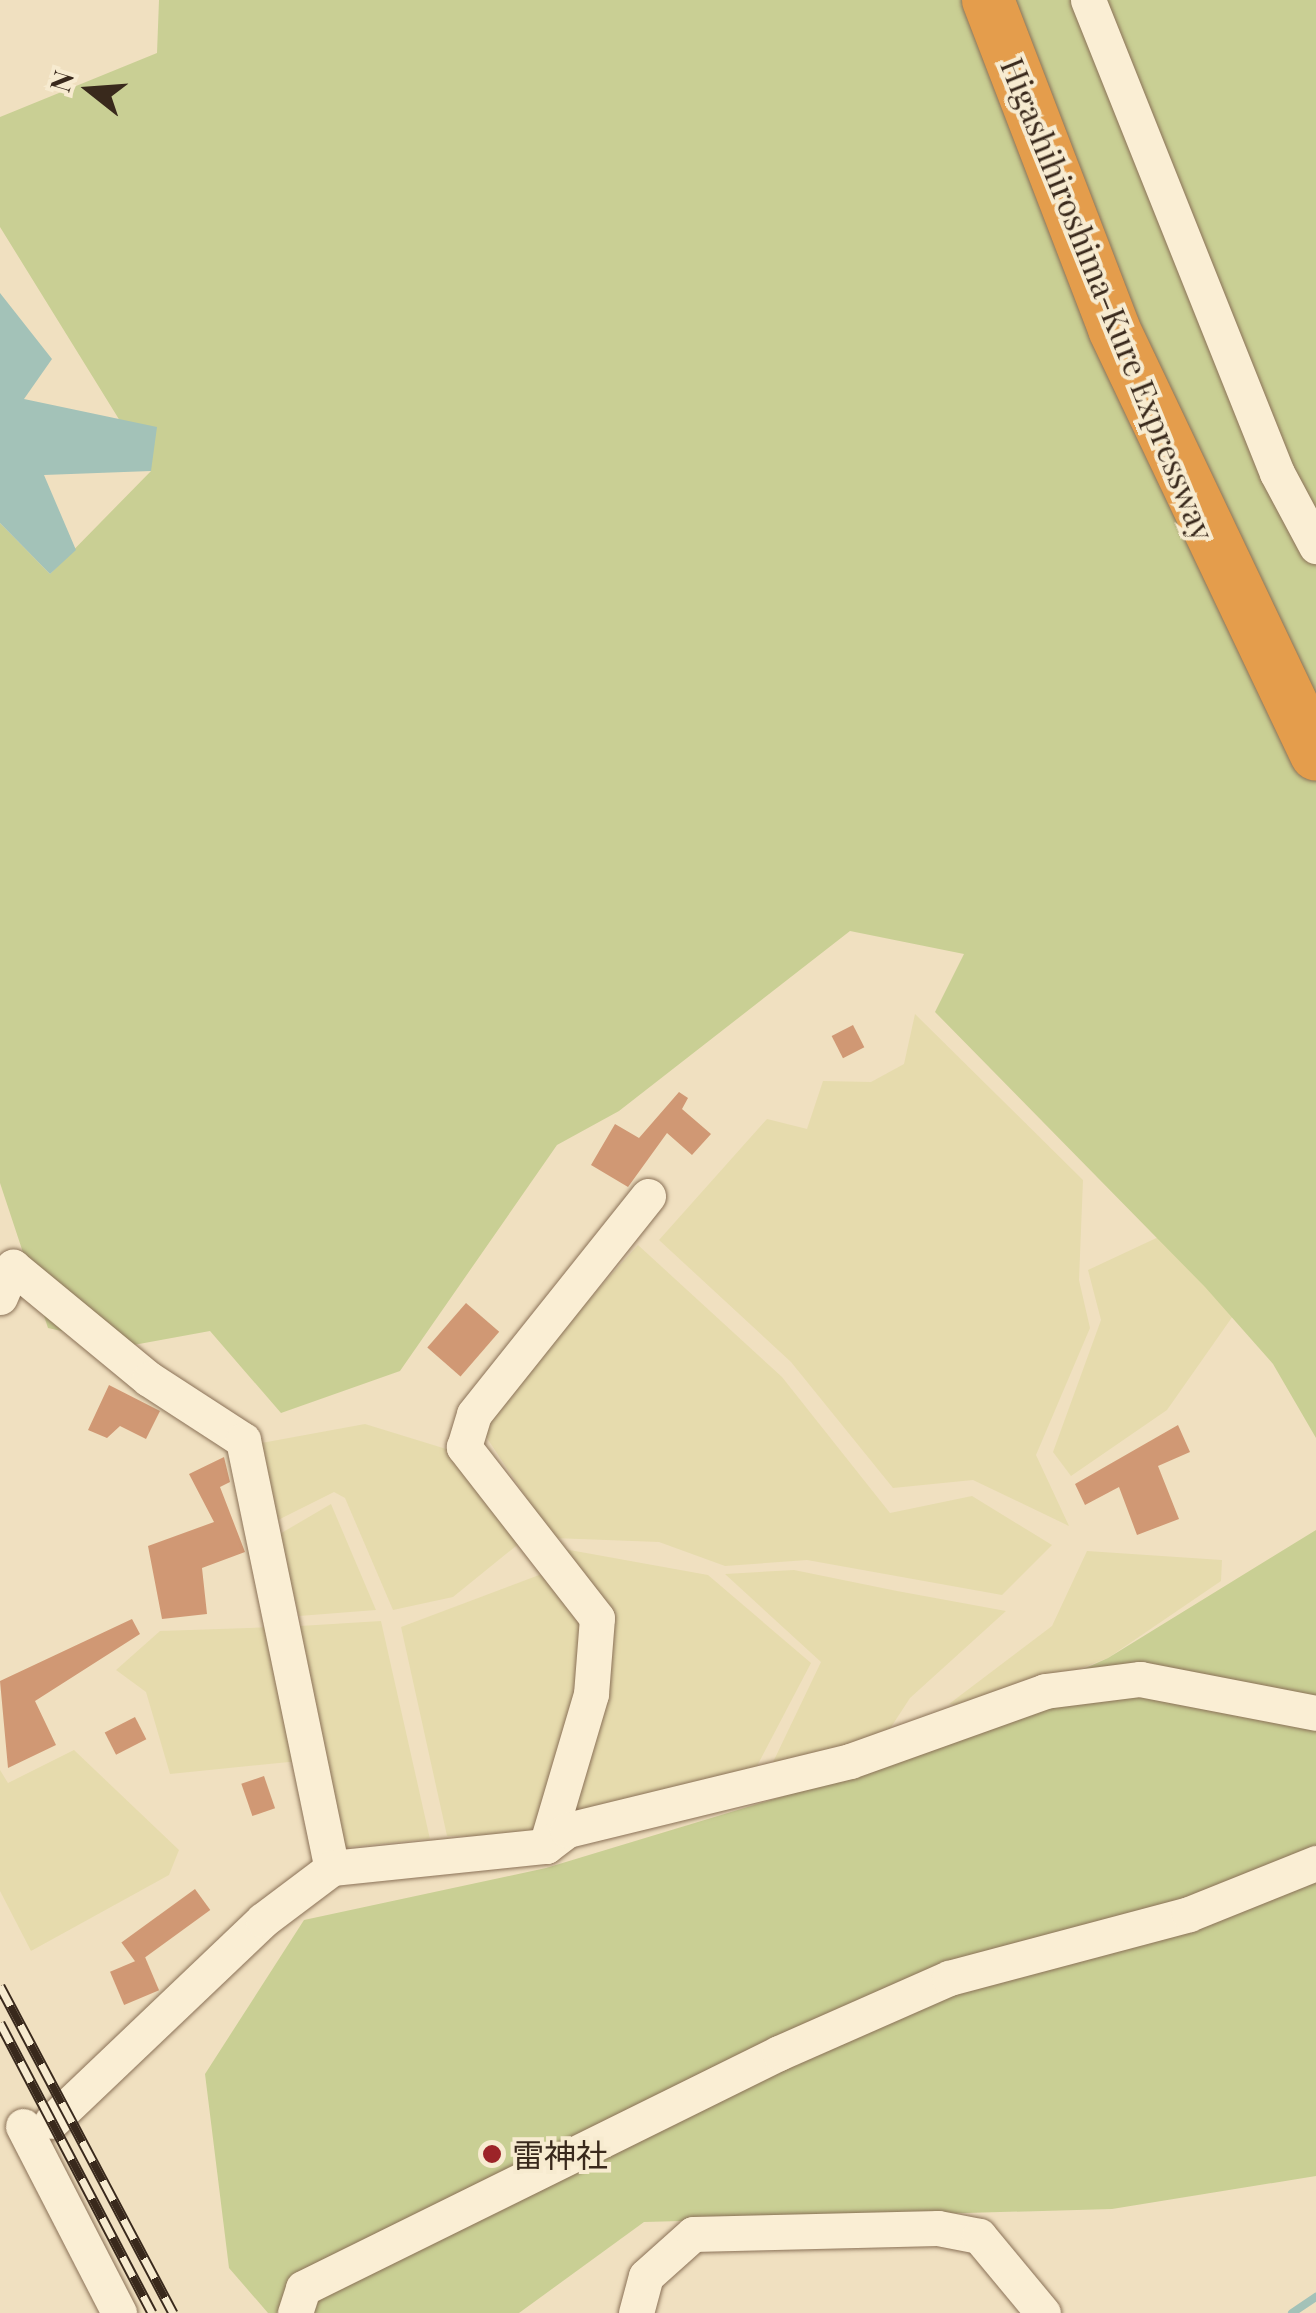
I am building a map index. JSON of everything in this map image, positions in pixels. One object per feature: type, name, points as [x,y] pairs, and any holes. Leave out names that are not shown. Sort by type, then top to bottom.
[{"type":"highway","name":"Higashihiroshima-Kure Expressway","points":[[988,0],[1114,329],[1316,755]]},
{"type":"street","points":[[1088,0],[1277,472],[1316,546]]},
{"type":"street","points":[[546,1846],[590,1694],[598,1618],[464,1447],[474,1414],[648,1196]]},
{"type":"street","points":[[0,1297],[13,1267],[149,1379],[244,1440],[332,1868]]},
{"type":"street","points":[[119,2313],[28,2125],[263,1920],[332,1868],[546,1846],[567,1830],[850,1762],[1045,1691],[1140,1679],[1316,1713]]},
{"type":"street","points":[[295,2313],[303,2288],[779,2052],[949,1978],[1189,1914],[1316,1863]]},
{"type":"street","points":[[636,2313],[646,2276],[692,2234],[938,2228],[979,2236],[1043,2313]]},
{"type":"shaded area","points":[[915,1014],[1083,1180],[1079,1280],[1090,1328],[1036,1455],[1069,1526],[973,1480],[893,1488],[791,1362],[659,1240],[767,1119],[807,1129],[823,1081],[871,1082],[904,1064]]},
{"type":"shaded area","points":[[1212,1212],[1261,1276],[1167,1410],[1071,1476],[1053,1452],[1101,1320],[1088,1270]]},
{"type":"shaded area","points":[[638,1245],[782,1377],[890,1513],[972,1496],[1052,1545],[1002,1595],[807,1560],[725,1566],[659,1542],[553,1538],[483,1432],[501,1397]]},
{"type":"shaded area","points":[[365,1424],[456,1452],[532,1533],[453,1597],[393,1610],[345,1498],[334,1492],[264,1527],[256,1444]]},
{"type":"shaded area","points":[[331,1504],[376,1610],[299,1616],[278,1535]]},
{"type":"shaded area","points":[[564,1549],[708,1575],[811,1663],[746,1787],[553,1823],[613,1638]]},
{"type":"shaded area","points":[[1087,1551],[1222,1560],[1221,1581],[1108,1658],[974,1709],[949,1704],[1052,1626]]},
{"type":"shaded area","points":[[794,1570],[1006,1611],[910,1698],[882,1741],[763,1783],[821,1662],[725,1574]]},
{"type":"shaded area","points":[[547,1572],[596,1635],[531,1837],[447,1836],[401,1627]]},
{"type":"shaded area","points":[[381,1621],[430,1839],[340,1848],[300,1626]]},
{"type":"shaded area","points":[[274,1627],[299,1761],[170,1774],[146,1692],[116,1670],[160,1631]]},
{"type":"shaded area","points":[[74,1750],[179,1850],[169,1875],[31,1951],[0,1891],[0,1770],[8,1783]]},
{"type":"green space","points":[[159,0],[1316,0],[1316,1438],[1273,1364],[1205,1287],[935,1012],[964,954],[850,931],[619,1111],[557,1145],[400,1371],[281,1413],[210,1331],[128,1346],[48,1328],[0,1183],[0,523],[50,574],[151,471],[0,227],[0,117],[157,53]]},
{"type":"green space","points":[[1316,1530],[1316,2176],[1112,2209],[644,2222],[519,2313],[268,2313],[229,2268],[205,2074],[304,1920],[546,1868],[827,1783],[1108,1658]]},
{"type":"water","points":[[0,293],[52,359],[24,399],[157,427],[151,471],[44,475],[76,550],[50,574],[0,523]]},
{"type":"building","points":[[853,1025],[864,1047],[843,1058],[832,1036]]},
{"type":"building","points":[[679,1092],[688,1098],[682,1109],[711,1134],[692,1155],[667,1133],[628,1187],[591,1165],[615,1124],[639,1138]]},
{"type":"building","points":[[466,1303],[499,1332],[460,1376],[427,1348]]},
{"type":"building","points":[[109,1385],[160,1411],[146,1439],[120,1426],[107,1438],[88,1430]]},
{"type":"building","points":[[1178,1425],[1190,1452],[1158,1466],[1179,1519],[1137,1535],[1119,1487],[1085,1505],[1075,1484]]},
{"type":"building","points":[[224,1457],[230,1482],[220,1487],[245,1552],[202,1568],[207,1614],[162,1619],[148,1546],[214,1522],[189,1474]]},
{"type":"building","points":[[132,1619],[140,1634],[35,1701],[56,1745],[8,1768],[0,1681]]},
{"type":"building","points":[[135,1717],[146,1739],[116,1755],[105,1732]]},
{"type":"building","points":[[264,1776],[275,1808],[252,1816],[241,1784]]},
{"type":"building","points":[[195,1889],[210,1910],[137,1964],[121,1942]]},
{"type":"building","points":[[145,1957],[159,1990],[124,2005],[110,1972]]},
{"type":"waterway","points":[[1292,2313],[1316,2297]]},
{"type":"railway","points":[[0,1986],[173,2313]]},
{"type":"railway","points":[[0,2023],[152,2313]]},
{"type":"place","name":"雷神社","points":[[492,2154]]}]
